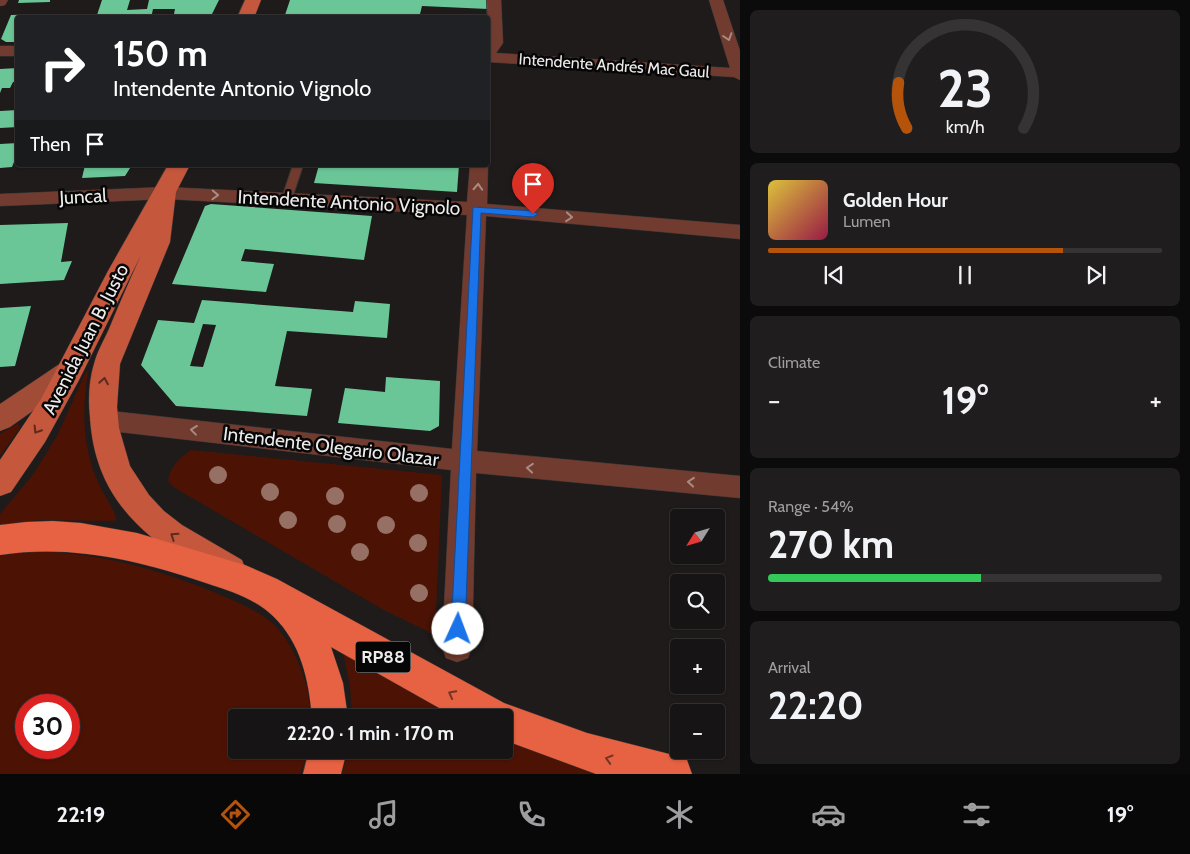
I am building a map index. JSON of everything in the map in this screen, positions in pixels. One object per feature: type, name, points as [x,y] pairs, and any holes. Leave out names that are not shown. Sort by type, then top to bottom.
[{"type":"highway","name":"RP88","points":[[0,540],[48,536],[116,542],[188,561],[258,588],[479,709]]},
{"type":"highway","name":"RP88","points":[[258,588],[289,610],[299,624],[319,659],[327,686],[329,709]]},
{"type":"highway","points":[[513,725],[571,748],[638,767],[673,774]]},
{"type":"highway","points":[[322,774],[326,759]]},
{"type":"main road","points":[[246,15],[253,0]]},
{"type":"main road","name":"Avenida Juan B. Justo","points":[[0,483],[48,414],[136,239],[166,193],[178,167]]},
{"type":"main road","name":"Avenida Juan B. Justo","points":[[166,193],[158,242],[107,364],[103,382],[102,420],[106,443],[124,487],[137,505],[154,522],[258,588]]},
{"type":"street","points":[[490,50],[495,42],[494,0]]},
{"type":"street","points":[[716,0],[740,74]]},
{"type":"street","points":[[0,51],[15,51]]},
{"type":"street","name":"Intendente Andrés Mac Gaul","points":[[490,57],[740,74]]},
{"type":"street","points":[[457,647],[479,167]]},
{"type":"street","name":"Intendente Antonio Vignolo","points":[[166,193],[287,198],[476,210],[740,232]]},
{"type":"street","name":"Juncal","points":[[0,200],[166,193]]},
{"type":"street","points":[[0,419],[68,372]]},
{"type":"street","name":"Intendente Olegario Olazar","points":[[102,420],[464,462],[740,487]]},
{"type":"lane","points":[[287,198],[297,167]]},
{"type":"shaded area","points":[[86,372],[88,372],[84,414],[86,441],[98,482],[116,519],[114,521],[38,520],[0,526],[0,514],[32,476],[57,436]]},
{"type":"shaded area","points":[[17,424],[20,425],[19,429],[0,456],[0,434]]},
{"type":"shaded area","points":[[191,450],[442,475],[435,635],[382,609],[175,488],[168,481],[171,471],[179,460]]},
{"type":"shaded area","points":[[28,551],[79,555],[152,570],[199,586],[244,605],[270,622],[290,646],[304,676],[310,709],[228,709],[228,759],[306,759],[300,774],[0,774],[0,556]]},
{"type":"shaded area","points":[[343,653],[449,709],[352,709],[350,685]]},
{"type":"shaded area","points":[[513,741],[604,774],[342,774],[346,759],[513,759]]},
{"type":"building","points":[[19,0],[50,0],[50,2],[18,3]]},
{"type":"building","points":[[102,0],[130,0],[127,10],[147,9],[149,0],[219,0],[212,15],[169,15],[174,14],[175,9],[153,9],[152,15],[97,15]]},
{"type":"building","points":[[290,0],[488,0],[488,9],[422,6],[420,15],[285,15]]},
{"type":"building","points":[[43,14],[15,15],[15,42],[6,42],[1,39],[11,15]]},
{"type":"building","points":[[15,68],[15,82],[13,82],[10,88],[2,88],[0,93],[0,69]]},
{"type":"building","points":[[15,110],[15,127],[0,128],[0,111]]},
{"type":"building","points":[[15,143],[15,160],[12,167],[0,168],[0,144]]},
{"type":"building","points":[[85,167],[131,167],[125,176],[82,178]]},
{"type":"building","points":[[318,167],[459,167],[457,192],[314,183]]},
{"type":"building","points":[[211,204],[372,216],[364,260],[245,249],[241,261],[274,264],[266,292],[172,284],[205,206]]},
{"type":"building","points":[[68,223],[61,262],[72,261],[64,280],[0,284],[0,225]]},
{"type":"building","points":[[202,300],[353,312],[355,301],[390,304],[387,338],[287,331],[275,386],[312,389],[307,416],[176,406],[141,365],[158,320],[194,323]],"holes":[[[203,324],[216,325],[203,367],[190,366]]]},
{"type":"building","points":[[31,306],[15,366],[0,367],[0,308]]},
{"type":"building","points":[[386,377],[440,381],[439,426],[430,431],[338,423],[345,388],[385,392]]},
{"type":"route","points":[[458,629],[476,210],[533,214]]}]
